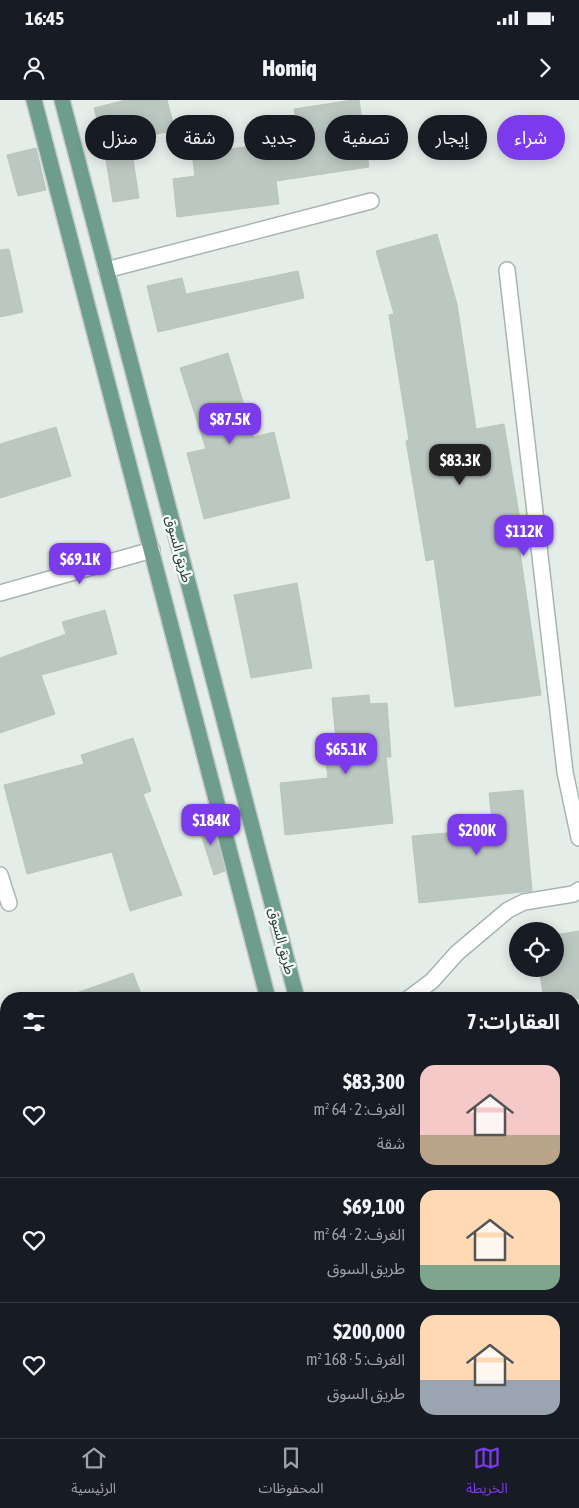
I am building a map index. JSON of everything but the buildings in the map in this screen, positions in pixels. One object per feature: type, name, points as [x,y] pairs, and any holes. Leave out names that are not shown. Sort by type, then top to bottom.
[{"type":"main road","name":"طريق السوق","points":[[34,100],[266,992]]},
{"type":"main road","name":"طريق السوق","points":[[62,100],[295,992]]},
{"type":"street","points":[[106,270],[371,201]]},
{"type":"street","points":[[507,270],[565,772],[579,838]]},
{"type":"street","points":[[0,593],[152,550]]},
{"type":"street","points":[[0,875],[10,903]]},
{"type":"street","points":[[417,992],[432,981],[457,953],[508,910],[524,902],[573,894],[579,890]]}]
